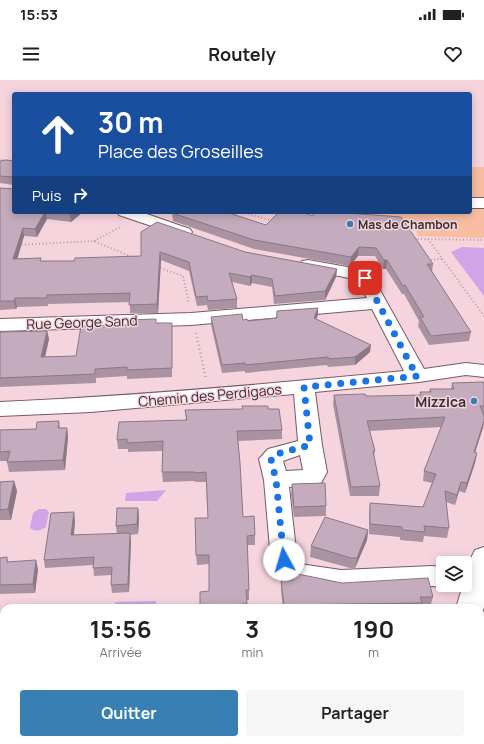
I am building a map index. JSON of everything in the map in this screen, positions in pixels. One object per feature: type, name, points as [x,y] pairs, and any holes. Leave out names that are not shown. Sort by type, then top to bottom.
[{"type":"street","points":[[472,202],[484,203]]},
{"type":"street","points":[[132,214],[198,237]]},
{"type":"street","points":[[290,262],[353,273],[365,278],[418,376]]},
{"type":"street","name":"Rue George Sand","points":[[0,325],[191,319],[378,303]]},
{"type":"street","name":"Chemin des Perdigaos","points":[[475,370],[470,364],[484,358]]},
{"type":"street","name":"Chemin des Perdigaos","points":[[0,409],[91,405],[210,396],[475,370]]},
{"type":"street","points":[[276,480],[313,477],[315,472],[310,445],[304,387]]},
{"type":"street","points":[[310,445],[276,454],[271,459],[276,480],[284,560],[292,573],[341,581],[436,576]]},
{"type":"street","points":[[472,586],[484,557]]},
{"type":"path","points":[[0,159],[12,161]]},
{"type":"path","points":[[94,241],[132,214]]},
{"type":"path","points":[[247,214],[277,222]]},
{"type":"path","points":[[412,239],[484,240]]},
{"type":"path","points":[[428,239],[484,316]]},
{"type":"path","points":[[12,245],[94,241],[122,253]]},
{"type":"path","points":[[421,260],[442,259]]},
{"type":"shaded area","points":[[472,167],[484,167],[484,238],[418,236],[415,226],[359,222],[360,214],[472,214]]},
{"type":"shaded area","points":[[462,247],[484,248],[484,296],[451,252]]},
{"type":"shaded area","points":[[166,490],[157,501],[125,501],[126,493]]},
{"type":"shaded area","points":[[39,509],[46,509],[49,512],[46,527],[36,530],[30,528],[33,513]]},
{"type":"shaded area","points":[[156,601],[156,604],[115,604],[115,602]]},
{"type":"building","points":[[0,161],[12,161],[12,177],[0,176]]},
{"type":"building","points":[[0,188],[12,189],[12,214],[44,214],[35,229],[23,228],[13,259],[41,258],[40,261],[74,261],[75,258],[141,256],[141,232],[157,222],[245,252],[337,269],[325,291],[275,296],[272,279],[229,273],[237,299],[208,301],[207,296],[196,297],[189,262],[160,252],[157,304],[129,305],[130,293],[47,295],[47,298],[15,298],[14,301],[0,301]]},
{"type":"building","points":[[175,214],[232,214],[266,225],[277,214],[308,214],[313,216],[313,214],[360,214],[401,217],[433,264],[427,264],[471,332],[431,336],[420,317],[424,317],[405,285],[403,286],[387,260],[384,260],[376,248],[359,247],[351,257],[254,240]]},
{"type":"building","points":[[318,308],[314,318],[371,345],[355,357],[329,359],[328,357],[245,365],[245,363],[222,365],[211,317],[242,314],[243,320],[247,319],[248,321],[277,318],[277,311]]},
{"type":"building","points":[[156,319],[156,323],[172,323],[172,368],[127,370],[127,367],[95,369],[95,374],[0,378],[0,332],[47,331],[41,357],[76,356],[81,326],[128,325],[128,320]]},
{"type":"building","points":[[484,382],[484,406],[480,406],[484,416],[484,421],[474,452],[477,453],[467,483],[461,482],[457,495],[445,491],[449,528],[424,526],[425,532],[402,530],[402,527],[370,524],[370,503],[423,507],[436,474],[424,471],[445,417],[367,421],[375,451],[373,451],[380,486],[351,487],[334,395],[421,395],[420,392],[431,392],[430,389],[454,389],[452,383]]},
{"type":"building","points":[[242,406],[268,406],[268,409],[279,409],[282,430],[237,431],[243,517],[254,516],[255,535],[247,536],[249,590],[246,590],[247,604],[200,604],[200,592],[209,591],[209,555],[196,555],[195,518],[208,518],[206,472],[162,472],[163,441],[127,443],[127,439],[117,440],[119,422],[187,420],[185,410],[243,409]]},
{"type":"building","points":[[59,421],[58,428],[67,428],[63,460],[7,462],[10,451],[0,452],[0,430],[36,429],[37,422]]},
{"type":"building","points":[[14,481],[8,509],[0,510],[0,482]]},
{"type":"building","points":[[325,483],[326,506],[294,507],[292,484]]},
{"type":"building","points":[[117,508],[138,508],[137,524],[116,526]]},
{"type":"building","points":[[74,512],[71,535],[130,533],[128,584],[111,585],[112,567],[93,568],[94,557],[44,560],[51,513]]},
{"type":"building","points":[[325,517],[368,530],[357,558],[351,558],[311,546]]},
{"type":"building","points":[[7,557],[7,562],[36,560],[33,584],[0,585],[0,558]]},
{"type":"building","points":[[293,573],[342,583],[428,578],[433,597],[420,597],[422,603],[284,604],[281,581],[293,580]]},
{"type":"place","name":"Mas de Chambon","points":[[350,224]]},
{"type":"place","name":"Mizzica","points":[[474,401]]},
{"type":"route","points":[[284,560],[276,480],[271,459],[276,454],[310,445],[304,387],[418,376],[365,278]]}]
